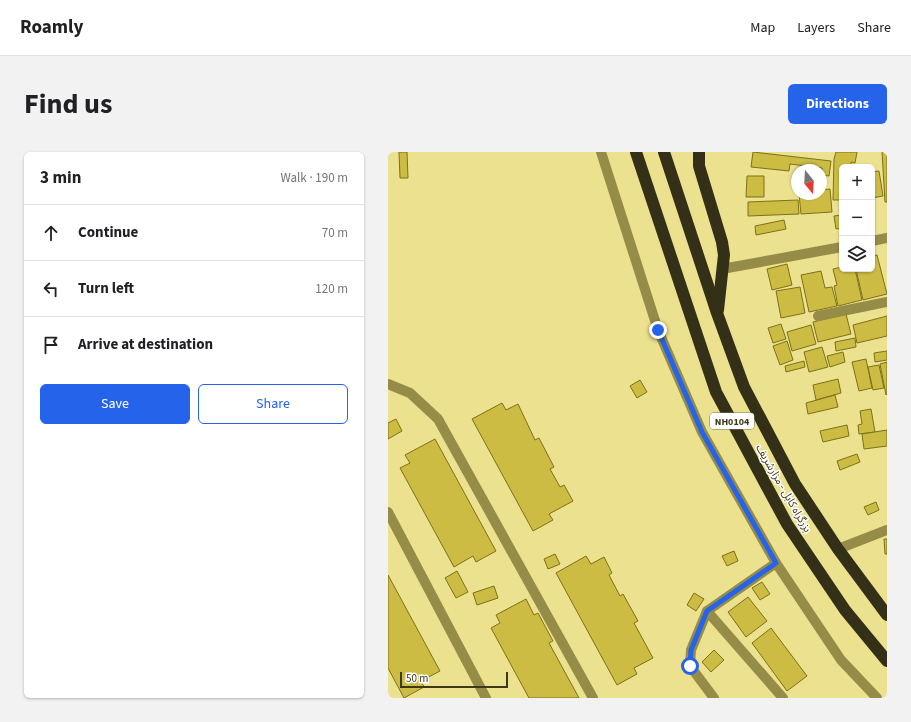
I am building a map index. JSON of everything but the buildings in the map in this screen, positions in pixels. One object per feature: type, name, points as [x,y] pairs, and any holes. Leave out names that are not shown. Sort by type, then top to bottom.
[{"type":"highway","name":"بزرگراه کابل - مزارشریف","points":[[636,152],[716,392],[787,524],[845,610],[887,660]]},
{"type":"highway","name":"بزرگراه کابل - مزارشریف","points":[[664,152],[744,387],[795,484],[838,549],[885,608]]},
{"type":"highway","points":[[699,152],[699,166],[722,242],[724,254],[718,313]]},
{"type":"street","points":[[601,152],[658,330],[702,432],[776,563],[841,660],[877,698]]},
{"type":"street","points":[[875,240],[887,238]]},
{"type":"street","points":[[722,269],[839,248]]},
{"type":"street","points":[[818,316],[887,302]]},
{"type":"street","points":[[388,384],[410,392],[438,419],[593,698]]},
{"type":"street","points":[[388,512],[486,698]]},
{"type":"street","points":[[838,549],[887,530]]},
{"type":"street","points":[[714,698],[690,666],[691,650],[707,611],[776,563]]},
{"type":"street","points":[[707,611],[783,698]]},
{"type":"route","points":[[658,330],[702,432],[776,563],[707,611],[691,650],[690,666]]}]
